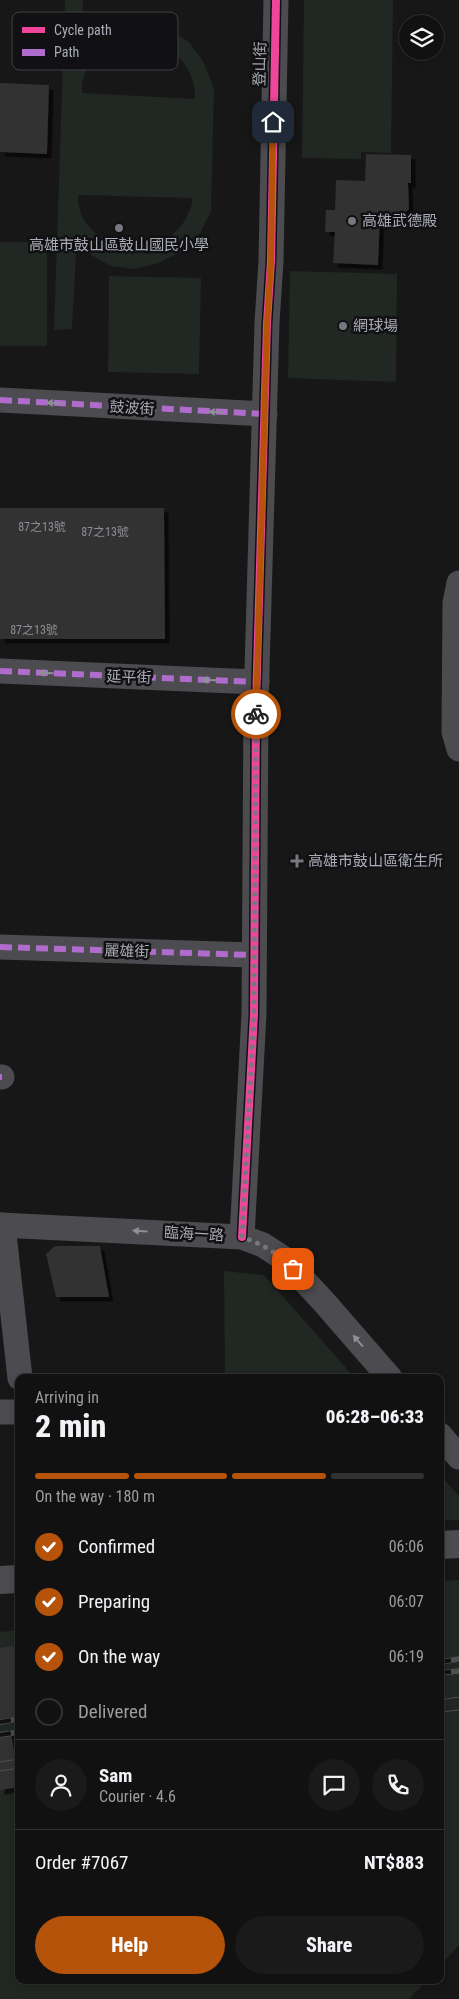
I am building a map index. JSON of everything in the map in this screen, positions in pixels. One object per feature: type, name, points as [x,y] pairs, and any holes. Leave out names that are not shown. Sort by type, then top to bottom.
[{"type":"street","name":"登山街","points":[[242,1237],[254,1014],[253,956],[257,682],[271,261],[276,0]]},
{"type":"street","name":"鼓波街","points":[[0,400],[265,414]]},
{"type":"street","points":[[459,583],[455,603],[454,722],[454,732],[459,749]]},
{"type":"street","name":"延平街","points":[[0,672],[257,682]]},
{"type":"street","name":"麗雄街","points":[[0,947],[253,956]]},
{"type":"street","points":[[2,1225],[20,1374]]},
{"type":"street","name":"臨海一路","points":[[2,1225],[242,1237],[263,1244],[283,1258],[387,1374]]},
{"type":"street","points":[[0,1412],[15,1412]]},
{"type":"street","points":[[444,1440],[459,1457]]},
{"type":"street","points":[[444,1545],[459,1544]]},
{"type":"street","points":[[0,1580],[15,1579]]},
{"type":"shaded area","points":[[65,0],[83,0],[83,12],[65,12]]},
{"type":"shaded area","points":[[304,0],[393,0],[391,153],[361,152],[361,159],[302,158]]},
{"type":"shaded area","points":[[178,35],[189,42],[203,61],[214,89],[211,211],[200,233],[182,251],[159,263],[134,269],[111,266],[91,255],[77,236],[72,329],[54,330],[63,70],[87,70],[82,93],[195,99],[191,75],[178,56]],"holes":[[[78,195],[192,198],[187,216],[175,232],[160,242],[142,247],[123,246],[106,240],[91,229],[81,214]]]},
{"type":"shaded area","points":[[0,242],[47,242],[47,346],[0,346]]},
{"type":"shaded area","name":"網球場","points":[[290,271],[397,274],[396,382],[288,378]]},
{"type":"shaded area","points":[[109,276],[201,278],[199,374],[108,372]]},
{"type":"shaded area","points":[[224,1271],[264,1275],[351,1374],[225,1374]]},
{"type":"shaded area","points":[[444,1479],[459,1496],[459,1520],[444,1520]]},
{"type":"shaded area","points":[[459,1580],[459,1945],[444,1962],[444,1581]]},
{"type":"shaded area","points":[[15,1630],[15,1984],[423,1984],[409,1999],[0,1999],[0,1632]]},
{"type":"building","points":[[0,83],[49,85],[47,154],[0,152]]},
{"type":"building","name":"高雄武德殿","points":[[366,154],[411,155],[411,183],[408,183],[409,209],[403,215],[380,216],[378,265],[333,263],[335,232],[325,232],[326,210],[335,210],[336,180],[365,181]]},
{"type":"building","points":[[0,508],[164,508],[165,639],[0,639]]},
{"type":"building","points":[[55,1246],[100,1246],[109,1297],[56,1297],[46,1254]]},
{"type":"building","points":[[15,1646],[15,1717],[0,1719],[0,1648]]},
{"type":"building","points":[[0,1731],[11,1731],[15,1759],[15,1788],[0,1790]]},
{"type":"tram line","points":[[444,1699],[459,1697]]},
{"type":"tram line","points":[[444,1712],[459,1710]]},
{"type":"tram line","points":[[0,1762],[15,1760]]},
{"type":"tram line","points":[[0,1771],[15,1769]]},
{"type":"railway","points":[[444,1661],[459,1659]]},
{"type":"railway","points":[[444,1673],[459,1671]]},
{"type":"railway","points":[[0,1722],[15,1720]]},
{"type":"railway","points":[[0,1735],[15,1733]]},
{"type":"marked path","points":[[0,400],[265,414]]},
{"type":"marked path","points":[[0,671],[257,682]]},
{"type":"marked path","points":[[0,947],[253,955]]},
{"type":"cycle path","points":[[242,1237],[254,1014],[256,704],[267,323],[271,261],[276,0]]},
{"type":"way so far","points":[[256,714],[254,1014],[242,1237],[263,1244],[283,1258],[293,1269]]},
{"type":"place","name":"高雄武德殿","points":[[352,221]]},
{"type":"place","name":"高雄市鼓山區鼓山國民小學","points":[[119,228]]},
{"type":"place","name":"網球場","points":[[343,326]]},
{"type":"place","name":"高雄市鼓山區衛生所","points":[[297,861]]},
{"type":"route","points":[[256,714],[267,324],[271,261],[273,122]]}]
